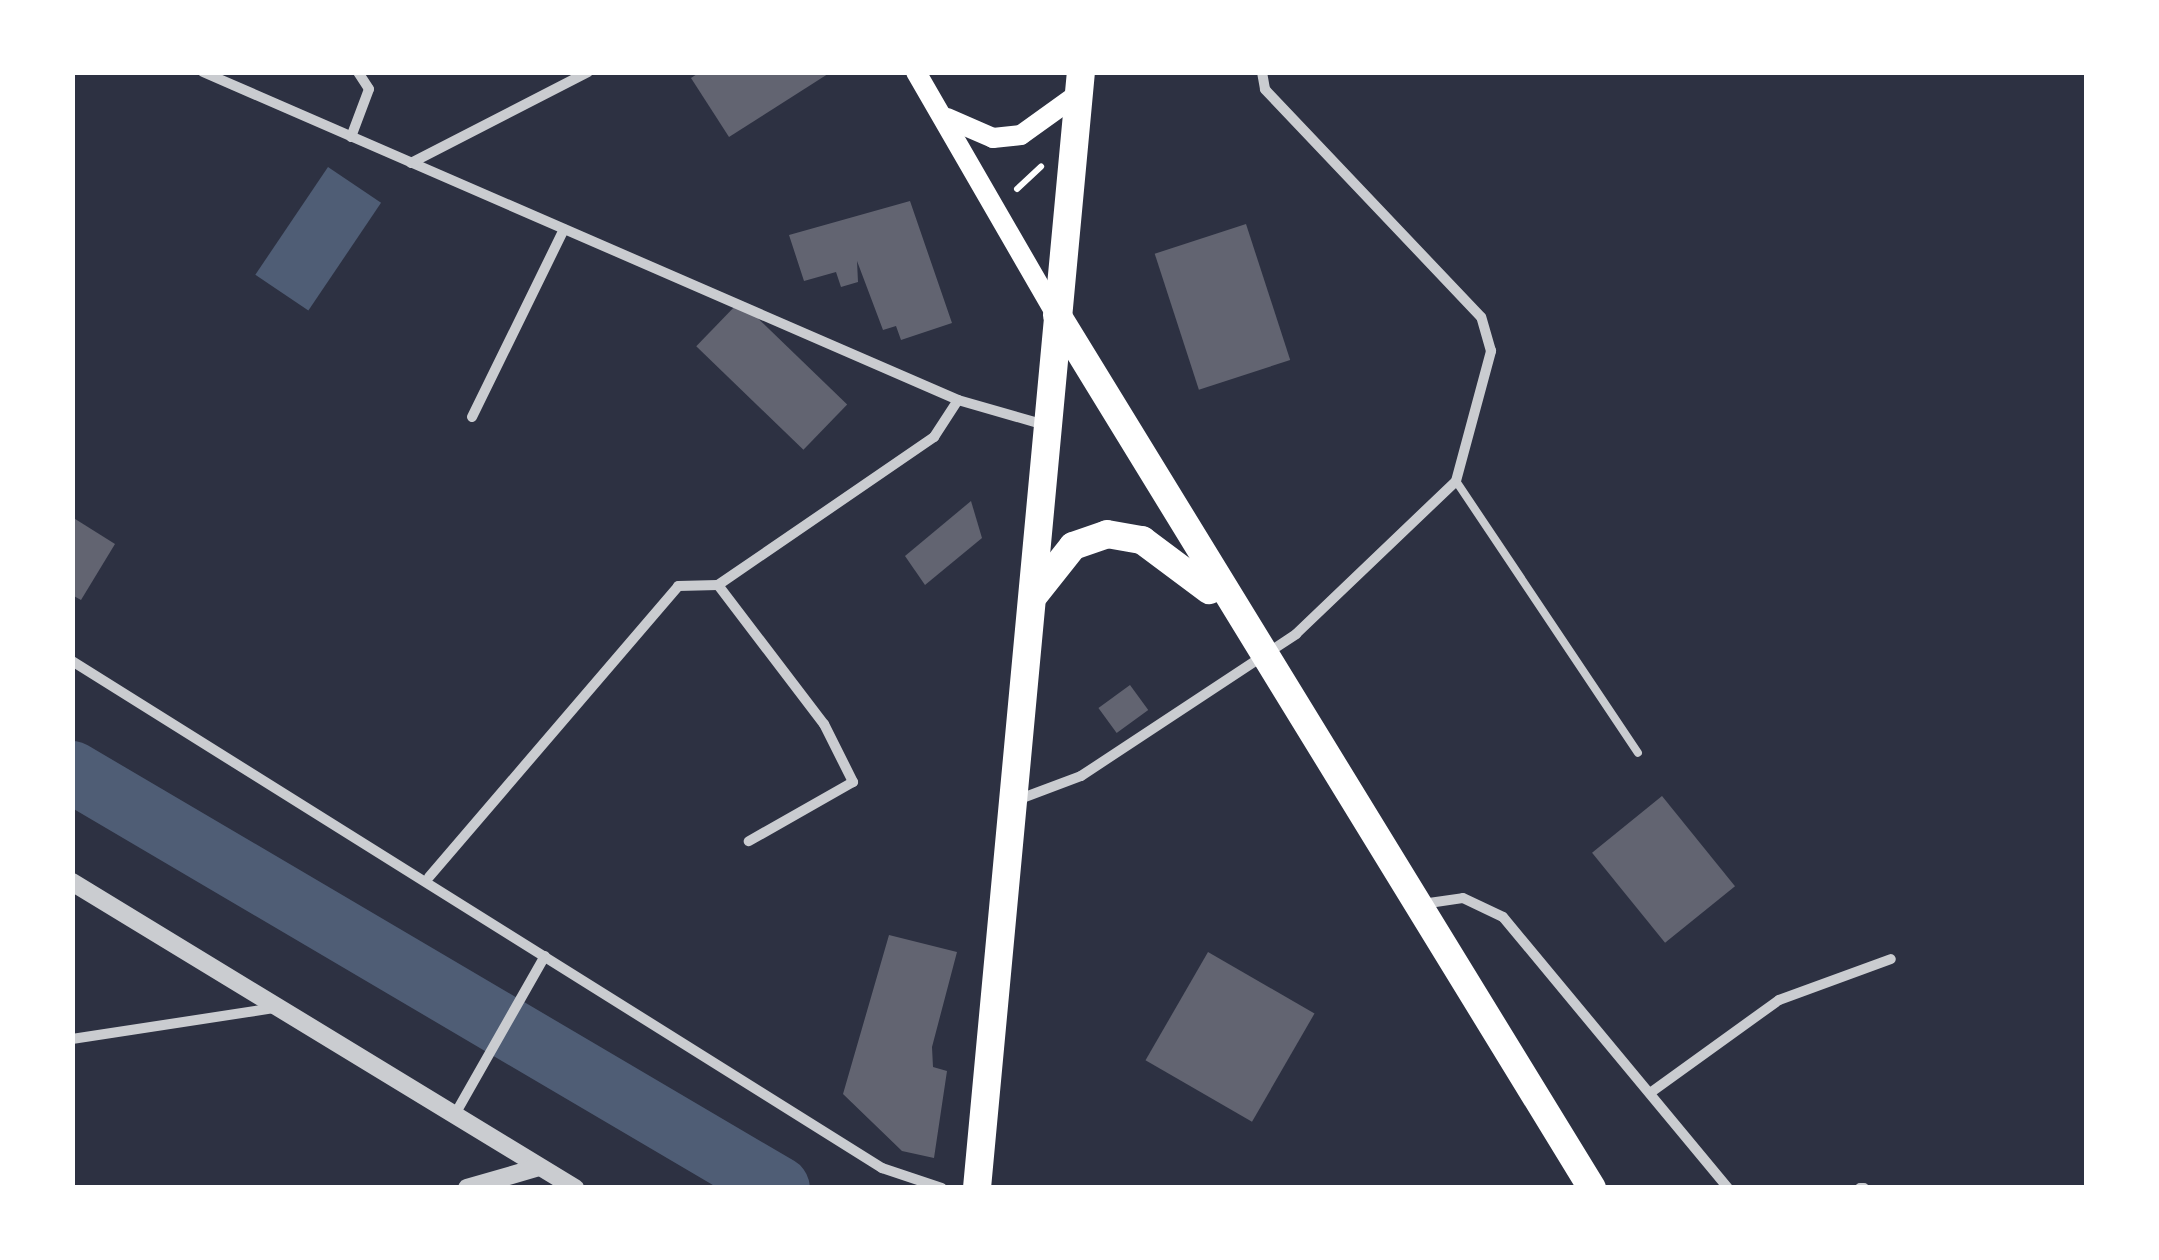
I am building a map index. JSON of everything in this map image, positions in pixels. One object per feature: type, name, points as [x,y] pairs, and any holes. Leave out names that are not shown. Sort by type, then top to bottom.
[{"type":"highway","points":[[977,1188],[1016,800],[1079,83]]},
{"type":"highway","points":[[1056,314],[1232,612],[1592,1188]]},
{"type":"highway","points":[[1032,598],[1073,546],[1125,534],[1232,612]]},
{"type":"main road","points":[[916,72],[946,117],[1056,314]]},
{"type":"main road","points":[[946,117],[994,138],[1021,135],[1079,83]]},
{"type":"street","points":[[202,72],[958,400],[1048,426]]},
{"type":"street","points":[[351,137],[369,90],[358,72]]},
{"type":"street","points":[[411,163],[588,72]]},
{"type":"street","points":[[1016,800],[1081,776],[1296,634],[1456,481],[1491,351],[1481,318],[1265,89],[1262,72]]},
{"type":"street","points":[[472,417],[564,229]]},
{"type":"street","points":[[429,876],[678,586],[718,585],[934,437],[958,400]]},
{"type":"street","points":[[718,585],[824,724],[853,782],[749,841]]},
{"type":"street","points":[[72,662],[429,876],[545,956],[882,1168],[942,1188]]},
{"type":"street","points":[[72,882],[453,1119],[576,1188]]},
{"type":"street","points":[[1415,908],[1450,897],[1503,917],[1728,1188]]},
{"type":"street","points":[[453,1119],[545,956]]},
{"type":"street","points":[[1650,1094],[1779,1000],[1891,959]]},
{"type":"street","points":[[72,1039],[280,1008]]},
{"type":"street","points":[[467,1188],[536,1168]]},
{"type":"lane","points":[[1456,481],[1638,753]]},
{"type":"path","points":[[1016,189],[1032,172],[1028,158]]},
{"type":"water","points":[[328,167],[381,203],[308,311],[255,275]]},
{"type":"building","points":[[700,72],[831,72],[729,137],[691,78]]},
{"type":"building","points":[[910,201],[952,323],[901,340],[896,326],[883,330],[857,261],[858,282],[841,287],[836,272],[804,281],[789,235]]},
{"type":"building","points":[[1246,224],[1290,360],[1199,390],[1155,254]]},
{"type":"building","points":[[740,301],[847,405],[803,450],[696,346]]},
{"type":"building","points":[[971,501],[982,538],[925,585],[905,556]]},
{"type":"building","points":[[72,517],[115,544],[81,600],[72,595]]},
{"type":"building","points":[[1130,685],[1148,710],[1117,733],[1098,708]]},
{"type":"building","points":[[1662,796],[1735,886],[1665,943],[1592,853]]},
{"type":"building","points":[[889,935],[957,952],[932,1047],[933,1067],[947,1071],[934,1158],[902,1151],[843,1094]]},
{"type":"building","points":[[1208,952],[1315,1014],[1252,1122],[1146,1060]]},
{"type":"waterway","points":[[72,772],[779,1188]]}]
